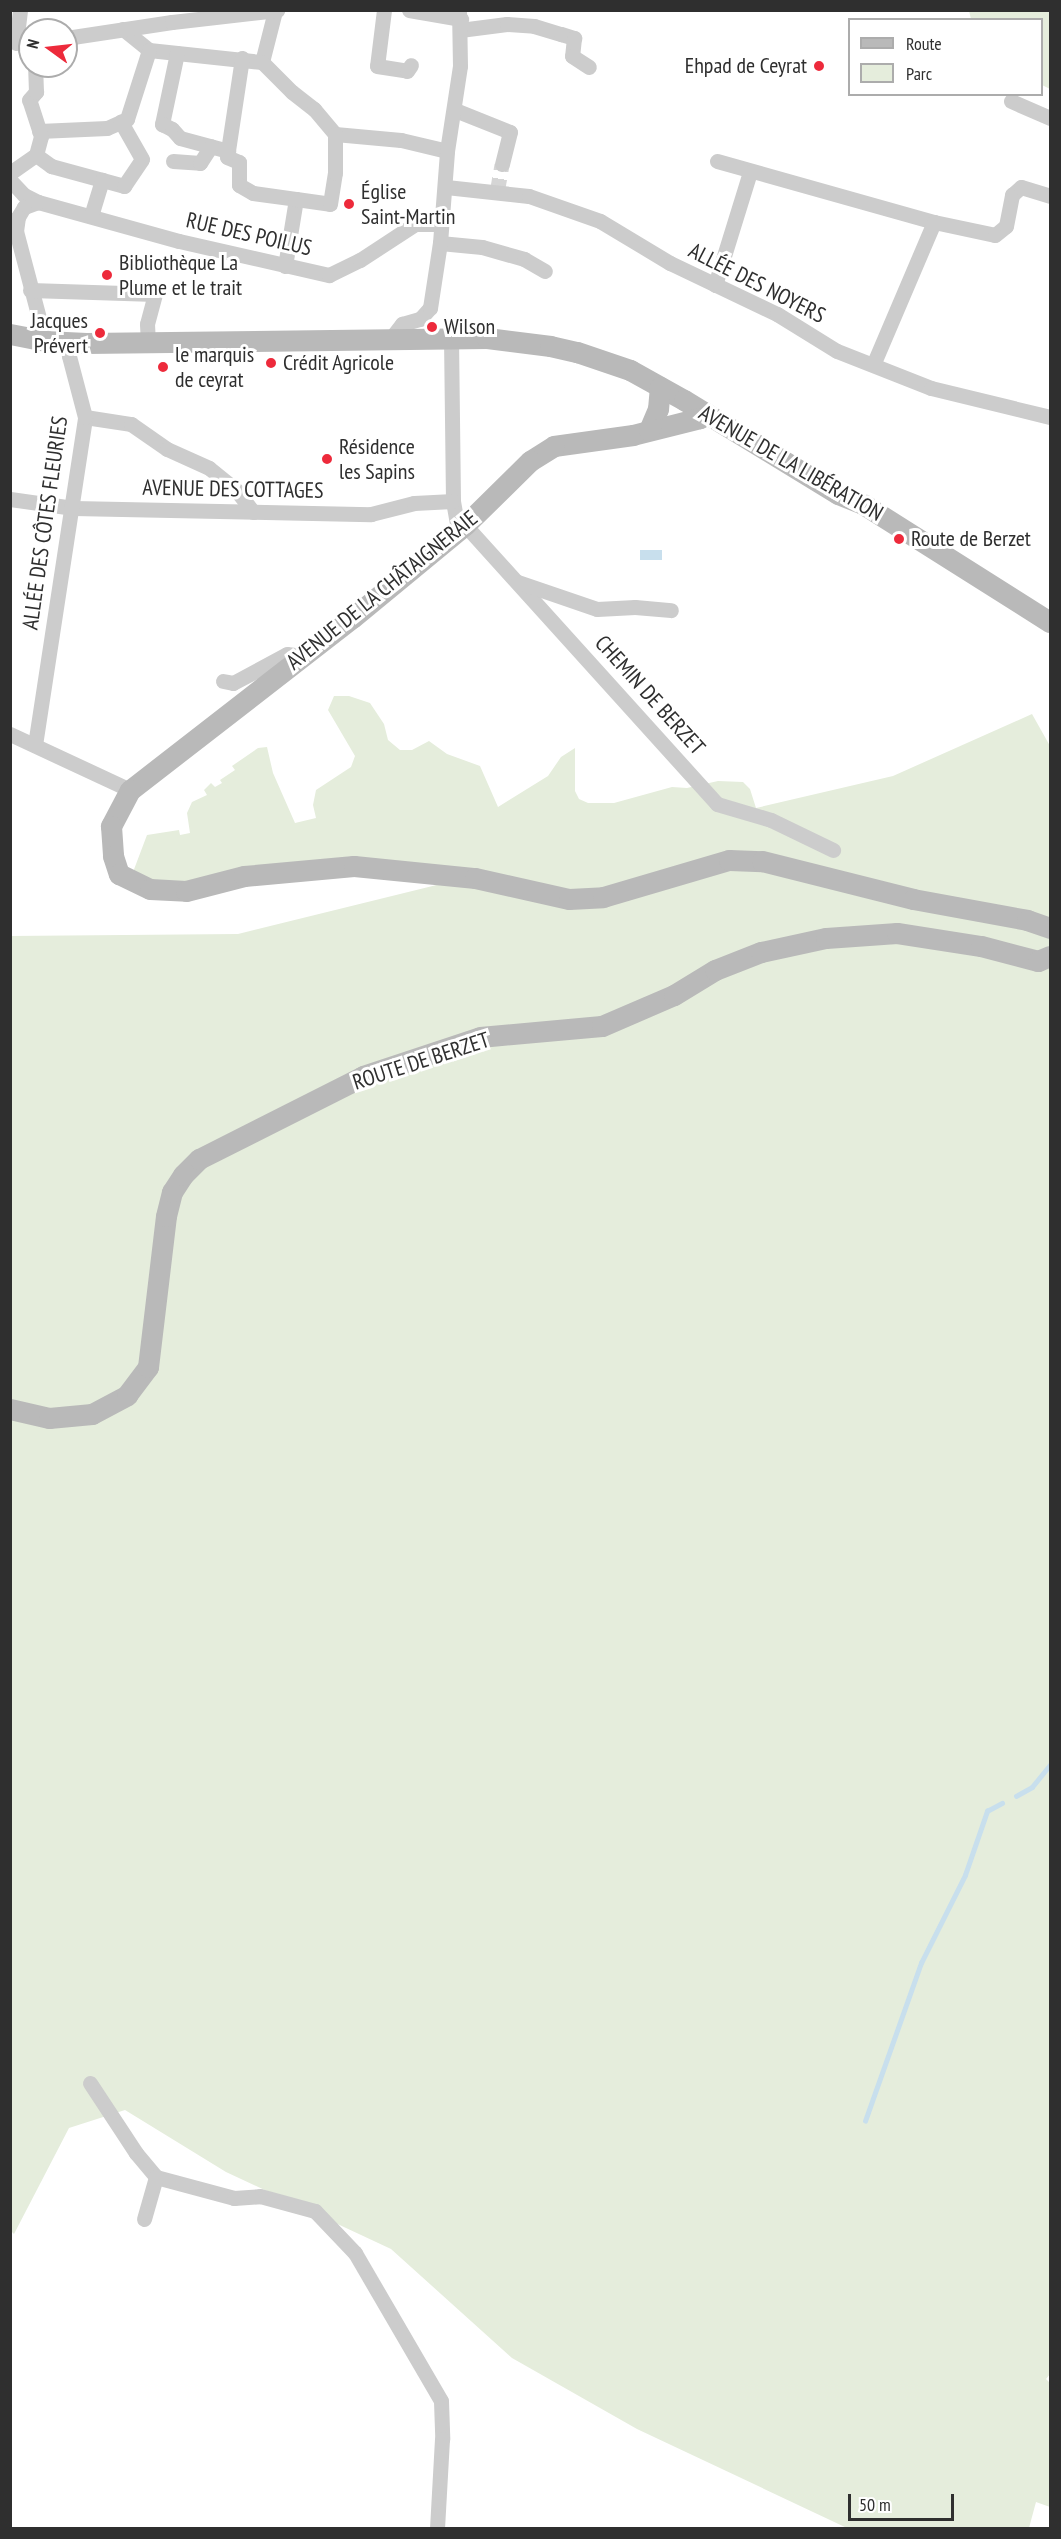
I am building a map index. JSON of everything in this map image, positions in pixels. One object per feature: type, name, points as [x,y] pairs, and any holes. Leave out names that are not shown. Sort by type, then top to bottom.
[{"type":"street","points":[[384,10],[377,66],[407,71],[411,65]]},
{"type":"street","points":[[409,10],[534,26],[574,38],[572,56],[589,67]]},
{"type":"street","points":[[78,36],[123,30],[170,16],[276,11],[262,62]]},
{"type":"street","points":[[391,338],[402,324],[420,319],[430,308],[440,243],[447,152],[460,66],[460,17]]},
{"type":"street","points":[[123,30],[149,50],[242,58],[262,62],[292,92],[314,109],[335,134],[335,173],[330,204],[253,193],[239,185],[239,162],[227,157],[242,58]]},
{"type":"street","points":[[39,131],[107,128],[128,119],[149,50]]},
{"type":"street","points":[[177,53],[162,124],[172,129],[180,138],[228,152]]},
{"type":"street","points":[[12,182],[36,155],[41,136],[29,100],[36,92],[35,78]]},
{"type":"street","points":[[1011,101],[1050,118]]},
{"type":"street","points":[[455,110],[510,132],[502,164]]},
{"type":"street","points":[[36,155],[51,166],[124,186],[142,159],[120,122]]},
{"type":"street","points":[[335,134],[401,140],[447,152]]},
{"type":"street","points":[[173,161],[200,163],[210,147]]},
{"type":"street","points":[[717,161],[934,222],[995,236],[1005,226],[1012,195],[1021,188],[1050,196]]},
{"type":"street","points":[[715,285],[750,172]]},
{"type":"street","points":[[91,216],[102,180]]},
{"type":"street","name":"RUE DES POILUS","points":[[12,182],[38,202],[179,241],[329,275],[360,260],[415,224],[441,224]]},
{"type":"street","name":"ALLÉE DES NOYERS","points":[[446,187],[529,196],[600,221],[670,263],[777,314],[837,351],[931,388],[1050,417]]},
{"type":"street","points":[[285,266],[296,199]]},
{"type":"street","points":[[38,202],[24,207],[18,217],[15,250],[45,341]]},
{"type":"street","points":[[873,365],[934,222]]},
{"type":"street","points":[[440,243],[482,247],[524,259],[545,271]]},
{"type":"street","points":[[30,290],[155,294],[147,324],[148,343]]},
{"type":"street","name":"AVENUE DE LA LIBÉRATION","points":[[10,334],[69,343],[451,337],[488,338],[550,345],[630,370],[706,413],[838,494],[863,504],[1050,622]]},
{"type":"street","points":[[451,337],[453,501],[461,528]]},
{"type":"street","name":"ALLÉE DES CÔTES FLEURIES","points":[[35,745],[73,508],[85,417],[69,356],[69,343]]},
{"type":"street","points":[[649,430],[658,409],[660,387]]},
{"type":"street","name":"AVENUE DE LA CHÂTAIGNERAIE","points":[[130,790],[304,656],[461,528],[530,461],[549,449],[649,430],[700,418],[706,413]]},
{"type":"street","points":[[85,417],[131,424],[167,449],[208,468],[236,490],[253,512]]},
{"type":"street","name":"AVENUE DES COTTAGES","points":[[10,499],[73,508],[372,514],[414,503],[453,501]]},
{"type":"street","name":"CHEMIN DE BERZET","points":[[461,528],[516,581],[717,804],[771,820],[833,850]]},
{"type":"street","points":[[516,581],[597,609],[635,607],[671,610]]},
{"type":"street","points":[[223,681],[233,683],[287,654],[304,656]]},
{"type":"street","points":[[10,734],[130,790],[111,826],[113,856],[119,874],[150,889],[186,891],[244,876],[354,866],[475,878],[569,899],[603,897],[729,860],[762,861],[913,899],[1028,920],[1050,928]]},
{"type":"street","name":"ROUTE DE BERZET","points":[[10,1409],[49,1418],[92,1414],[127,1395],[148,1367],[166,1216],[172,1192],[183,1175],[199,1159],[363,1076],[480,1037],[602,1026],[674,995],[715,969],[761,952],[826,938],[897,933],[981,946],[1038,961],[1050,956]]},
{"type":"street","points":[[90,2083],[136,2153],[156,2177],[234,2198],[260,2196],[315,2211],[355,2253],[441,2401],[437,2529]]},
{"type":"street","points":[[144,2219],[156,2177]]},
{"type":"green space","points":[[969,11],[1050,11],[1050,89],[1043,86],[1043,18],[971,18]]},
{"type":"green space","points":[[334,696],[349,696],[370,703],[384,724],[388,740],[400,750],[412,750],[429,741],[447,754],[480,766],[498,807],[548,776],[561,757],[575,748],[575,791],[579,799],[588,803],[614,803],[672,787],[687,788],[718,781],[743,782],[750,789],[756,808],[893,776],[1032,714],[1050,746],[1050,2374],[1046,2379],[1050,2383],[1050,2507],[1036,2502],[1029,2528],[847,2528],[637,2429],[512,2358],[391,2249],[226,2172],[125,2110],[69,2128],[14,2234],[11,2231],[10,936],[238,934],[465,878],[412,871],[186,891],[130,880],[147,835],[179,830],[180,835],[190,833],[187,813],[192,802],[207,795],[204,790],[211,783],[215,787],[222,783],[220,780],[235,770],[232,766],[258,748],[267,747],[273,773],[295,823],[316,818],[313,805],[316,790],[351,767],[355,756],[328,710]]},
{"type":"water","points":[[640,550],[662,550],[662,560],[640,560]]},
{"type":"waterway","points":[[1016,1796],[1032,1787],[1050,1765]]},
{"type":"waterway","points":[[865,2121],[921,1963],[965,1875],[987,1811],[1002,1803]]},
{"type":"tunnel","points":[[497,193],[502,164]]},
{"type":"place","name":"Ehpad de Ceyrat","points":[[819,66]]},
{"type":"place","name":"Église Saint-Martin","points":[[349,204]]},
{"type":"place","name":"Bibliothèque La Plume et le trait","points":[[107,275]]},
{"type":"place","name":"Wilson","points":[[432,327]]},
{"type":"place","name":"Jacques Prévert","points":[[100,333]]},
{"type":"place","name":"Crédit Agricole","points":[[271,363]]},
{"type":"place","name":"le marquis de ceyrat","points":[[163,367]]},
{"type":"place","name":"Résidence les Sapins","points":[[327,459]]},
{"type":"place","name":"Route de Berzet","points":[[899,539]]}]
